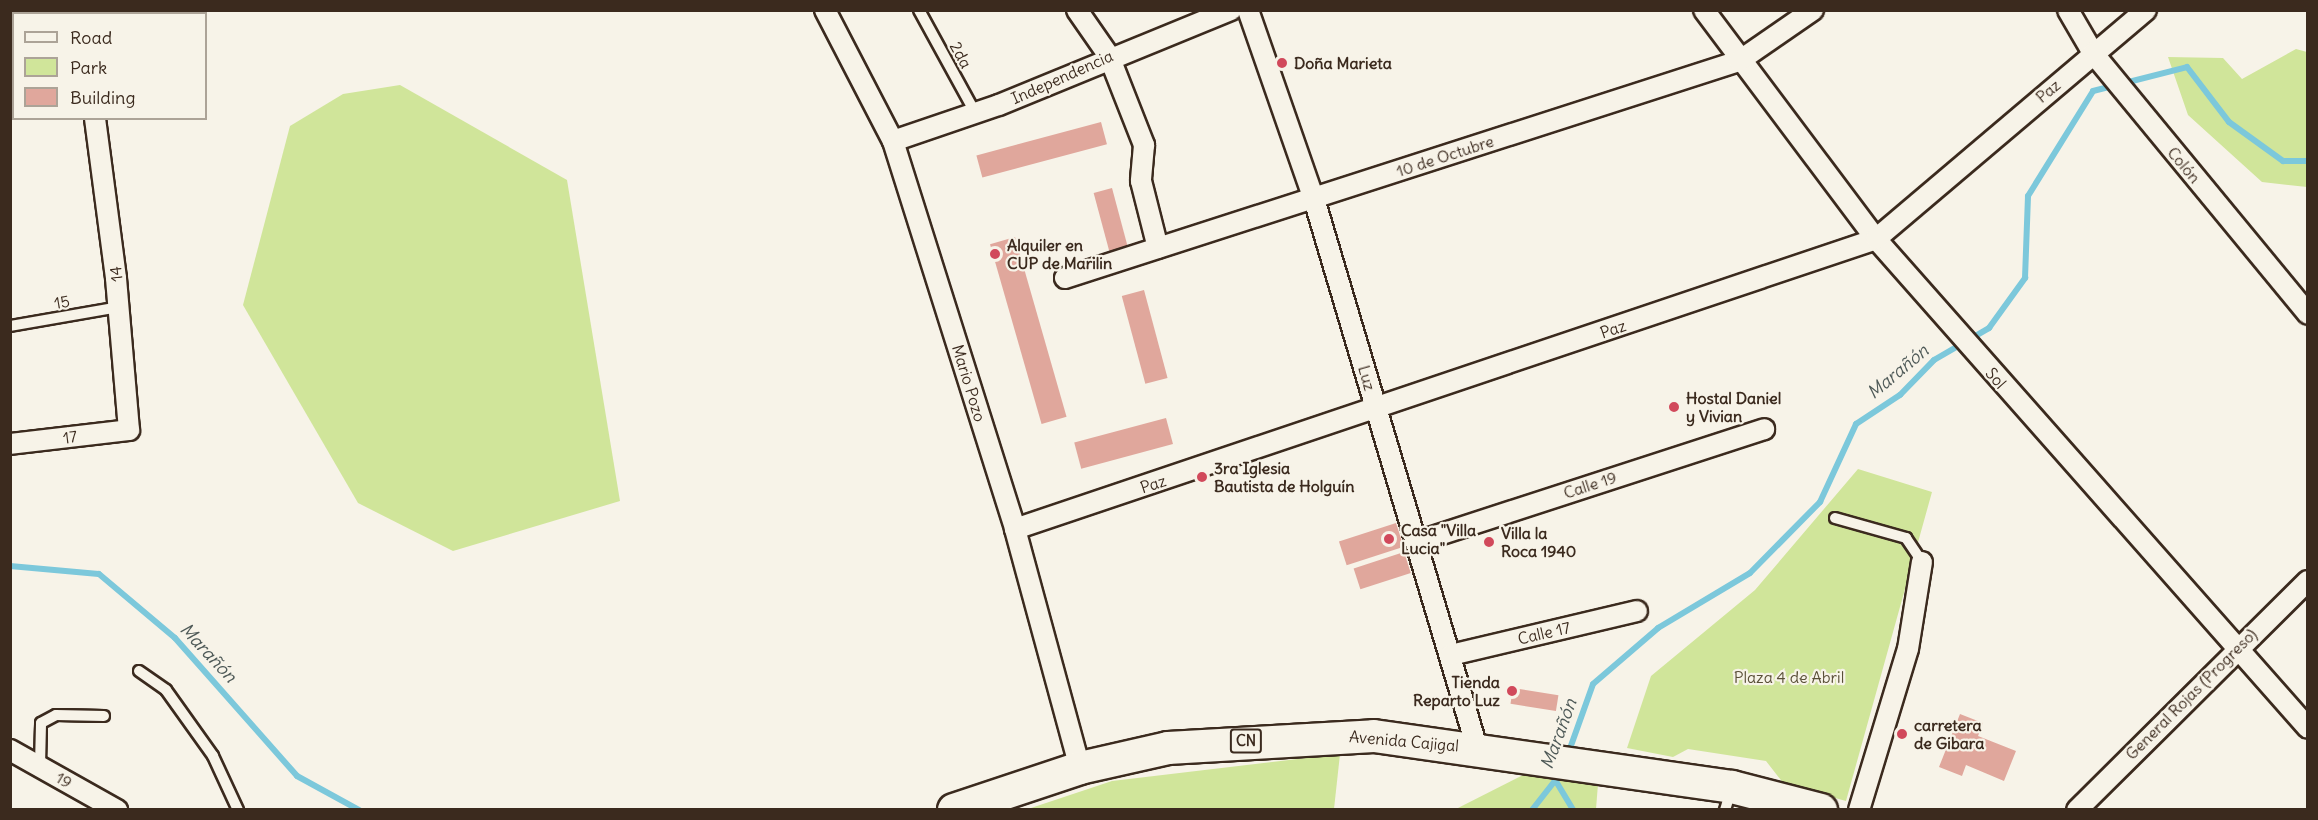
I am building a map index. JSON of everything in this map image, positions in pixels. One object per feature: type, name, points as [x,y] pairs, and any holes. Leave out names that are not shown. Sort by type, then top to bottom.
[{"type":"main road","name":"Avenida Cajigal","points":[[954,810],[1080,768],[1168,748],[1282,738],[1374,736],[1545,758],[1729,798],[1821,810]]},
{"type":"street","name":"Mario Pozo","points":[[825,10],[893,141],[1015,529],[1080,768]]},
{"type":"street","points":[[1077,10],[1109,56],[1144,145],[1141,181],[1158,248]]},
{"type":"street","name":"Independencia","points":[[893,141],[976,114],[1109,56],[1231,10]]},
{"type":"street","name":"Luz","points":[[1248,10],[1314,199],[1477,748]]},
{"type":"street","name":"Sol","points":[[1704,10],[1739,62],[1876,238],[1951,327],[2234,649],[2307,728]]},
{"type":"street","name":"10 de Octubre","points":[[1065,278],[1739,62],[1813,10]]},
{"type":"street","name":"Colón","points":[[2068,10],[2098,58],[2307,314]]},
{"type":"street","name":"Paz","points":[[1015,529],[1376,411],[1876,238],[2098,58],[2146,10]]},
{"type":"street","name":"14","points":[[95,120],[119,307],[129,430]]},
{"type":"street","name":"Calle 19","points":[[1417,542],[1764,429]]},
{"type":"street","name":"17","points":[[10,444],[129,430]]},
{"type":"street","points":[[1859,810],[1908,650],[1922,562]]},
{"type":"street","name":"General Rojas (Progreso)","points":[[2077,810],[2234,649],[2307,581]]},
{"type":"street","name":"Calle 17","points":[[1451,655],[1636,611]]},
{"type":"street","name":"19","points":[[10,750],[117,810]]},
{"type":"lane","name":"2da","points":[[919,10],[976,114]]},
{"type":"lane","name":"15","points":[[10,326],[119,307]]},
{"type":"lane","points":[[1835,518],[1906,538],[1922,562]]},
{"type":"lane","points":[[139,671],[166,690],[213,756],[238,810]]},
{"type":"lane","points":[[40,765],[41,723],[56,715],[104,716]]},
{"type":"green space","points":[[2296,49],[2307,52],[2307,187],[2262,182],[2188,115],[2168,57],[2223,58],[2242,79]]},
{"type":"green space","points":[[400,85],[567,180],[620,501],[453,551],[358,503],[243,305],[290,126],[343,94]]},
{"type":"green space","name":"Plaza 4 de Abril","points":[[1858,469],[1932,492],[1846,801],[1784,784],[1766,761],[1688,749],[1673,757],[1627,748],[1651,676],[1755,590]]},
{"type":"green space","points":[[1340,754],[1334,809],[1025,810],[1112,781]]},
{"type":"green space","points":[[1529,772],[1598,784],[1596,809],[1454,810]]},
{"type":"building","points":[[1101,122],[1107,144],[982,178],[976,155]]},
{"type":"building","points":[[1112,188],[1128,247],[1109,252],[1094,193]]},
{"type":"building","points":[[1015,237],[1067,417],[1042,424],[990,244]]},
{"type":"building","points":[[1144,290],[1168,378],[1145,384],[1122,296]]},
{"type":"building","points":[[1166,418],[1173,444],[1081,469],[1074,443]]},
{"type":"building","points":[[1396,523],[1404,547],[1347,565],[1339,542]]},
{"type":"building","points":[[1404,552],[1411,573],[1360,589],[1354,568]]},
{"type":"building","points":[[1513,688],[1558,695],[1556,711],[1510,704]]},
{"type":"building","points":[[1960,714],[1983,723],[1978,736],[2016,751],[2004,781],[1966,765],[1962,776],[1939,767]]},
{"type":"waterway","name":"Marañón","points":[[1568,754],[1593,684],[1658,628],[1750,573],[1820,502],[1856,424],[1900,395],[1934,360],[1989,328],[2025,278],[2028,196],[2093,91],[2187,67],[2229,122],[2283,161],[2308,161]]},
{"type":"waterway","name":"Marañón","points":[[10,566],[99,574],[175,638],[297,776],[359,810]]},
{"type":"waterway","name":"Marañón","points":[[1532,810],[1561,773]]},
{"type":"waterway","points":[[1557,783],[1573,810]]},
{"type":"place","name":"Doña Marieta","points":[[1282,63]]},
{"type":"place","name":"Alquiler en CUP de Marilin","points":[[995,254]]},
{"type":"place","name":"Hostal Daniel y Vivian","points":[[1674,407]]},
{"type":"place","name":"3ra Iglesia Bautista de Holguín","points":[[1202,477]]},
{"type":"place","name":"Casa \"Villa Lucia\"","points":[[1389,539]]},
{"type":"place","name":"Villa la Roca 1940","points":[[1489,542]]},
{"type":"place","name":"Tienda Reparto Luz","points":[[1512,691]]},
{"type":"place","name":"carretera de Gibara","points":[[1902,734]]}]
